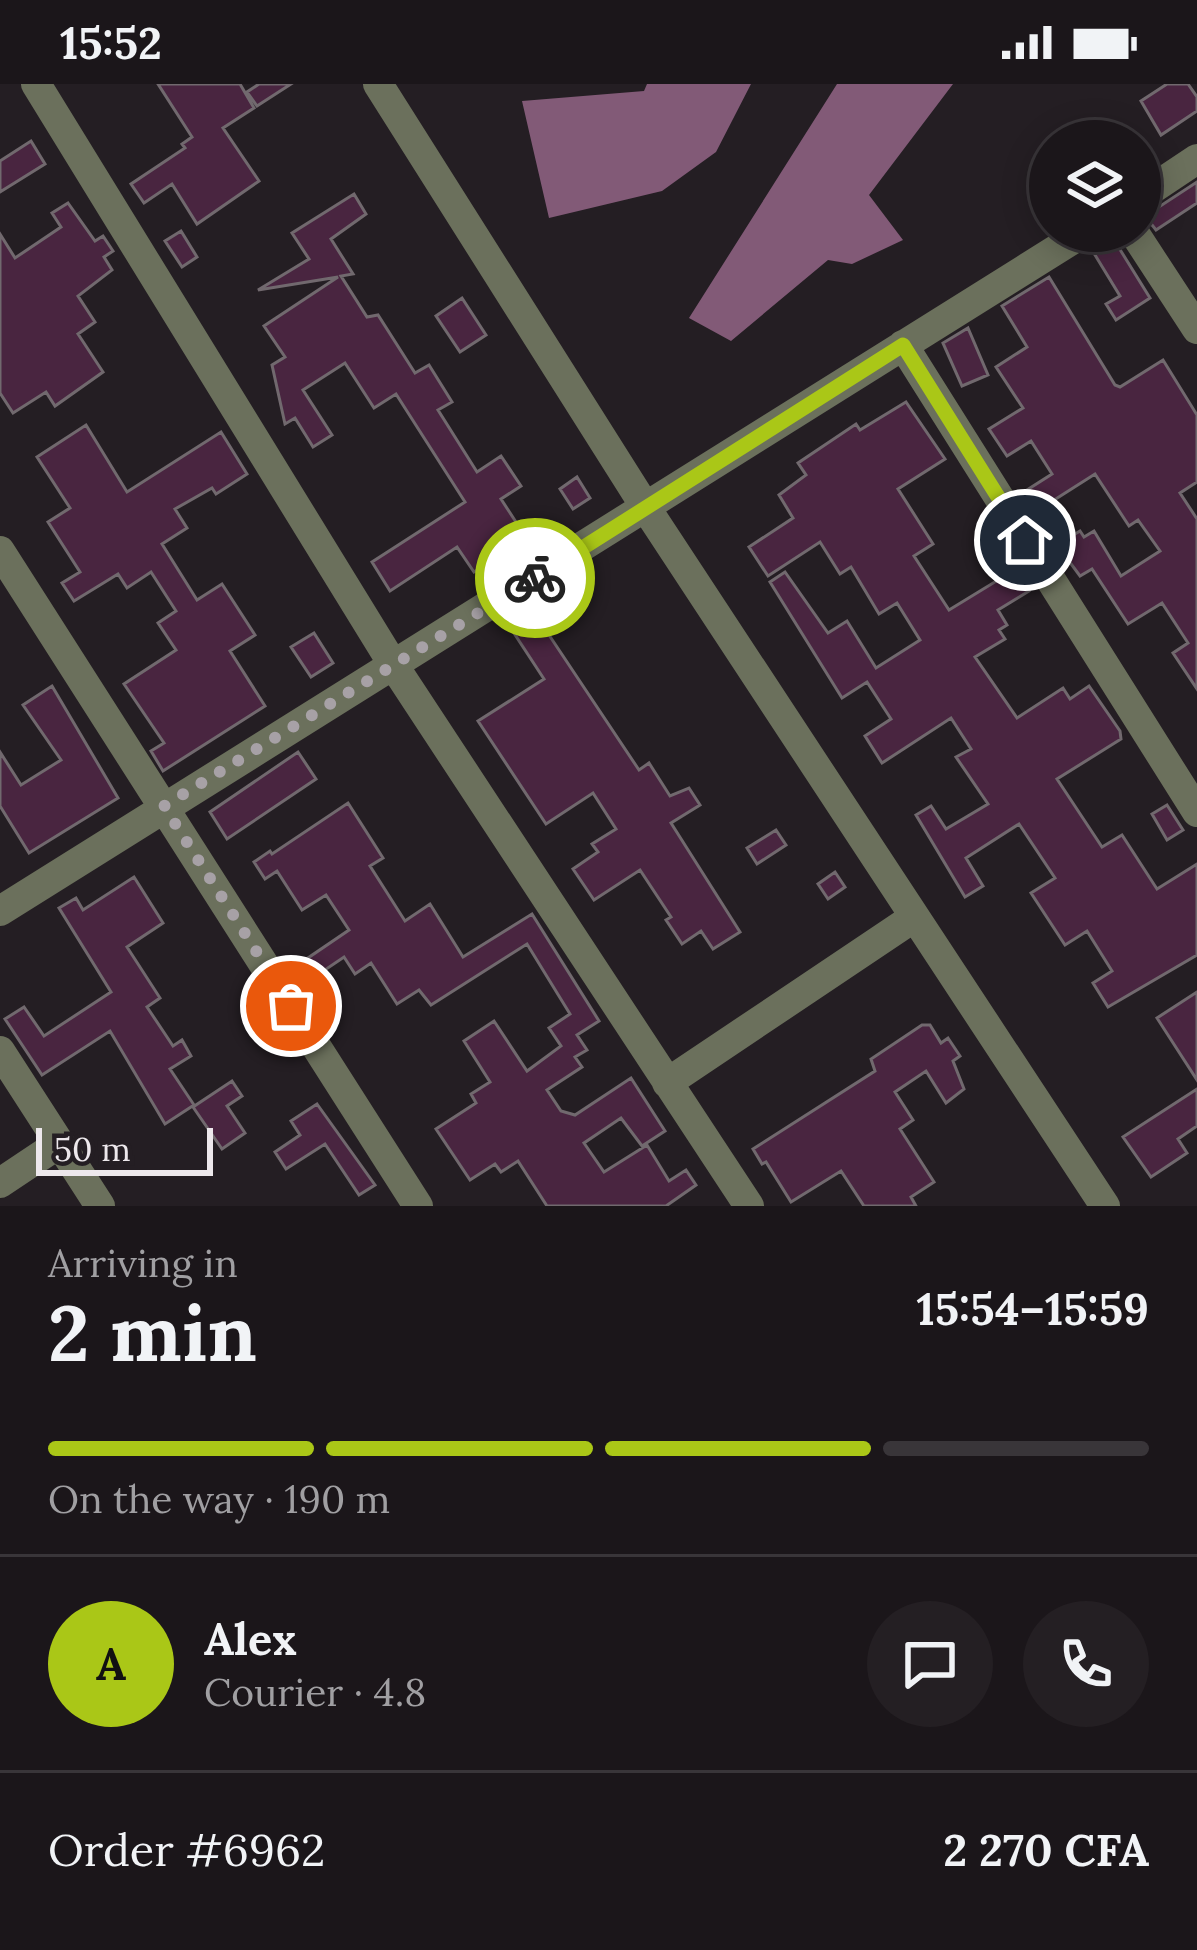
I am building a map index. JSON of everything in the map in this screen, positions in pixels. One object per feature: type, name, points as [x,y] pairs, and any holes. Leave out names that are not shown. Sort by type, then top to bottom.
[{"type":"street","points":[[36,84],[394,666],[749,1206]]},
{"type":"street","points":[[378,84],[646,508],[1105,1206]]},
{"type":"street","points":[[1161,183],[1197,160]]},
{"type":"street","points":[[0,911],[1052,252]]},
{"type":"street","points":[[1147,252],[1197,329]]},
{"type":"street","points":[[903,345],[1197,812]]},
{"type":"street","points":[[0,550],[418,1206]]},
{"type":"street","points":[[667,1083],[913,918]]},
{"type":"street","points":[[0,1051],[100,1206]]},
{"type":"street","points":[[0,1183],[60,1144]]},
{"type":"shaded area","points":[[647,84],[751,84],[716,152],[662,191],[549,218],[522,101],[644,91]]},
{"type":"shaded area","points":[[837,84],[953,84],[869,195],[903,240],[852,264],[828,260],[731,341],[689,318]]},
{"type":"building","points":[[158,84],[240,84],[254,108],[223,128],[259,181],[197,224],[172,184],[144,203],[131,184],[185,148],[182,144],[192,137]]},
{"type":"building","points":[[259,84],[291,84],[257,106],[247,92]]},
{"type":"building","points":[[1167,84],[1188,84],[1197,97],[1197,111],[1161,135],[1161,120],[1152,120],[1141,101]]},
{"type":"building","points":[[31,141],[45,164],[0,192],[0,161]]},
{"type":"building","points":[[1197,182],[1197,203],[1161,227],[1161,206]]},
{"type":"building","points":[[354,194],[366,214],[331,239],[353,274],[341,276],[367,317],[378,315],[415,373],[429,365],[452,402],[438,410],[477,472],[501,456],[521,486],[501,499],[527,539],[474,572],[457,547],[390,591],[372,562],[465,502],[396,394],[374,408],[345,363],[303,390],[332,435],[313,447],[295,418],[285,424],[272,365],[285,357],[264,326],[338,277],[258,290],[309,259],[292,233]]},
{"type":"building","points":[[68,203],[95,241],[103,236],[113,251],[104,257],[112,270],[78,296],[95,322],[78,334],[103,372],[55,406],[46,392],[13,413],[0,393],[0,234],[15,258],[61,227],[52,213]]},
{"type":"building","points":[[181,231],[197,257],[182,267],[165,241]]},
{"type":"building","points":[[1093,252],[1122,252],[1150,298],[1116,320],[1106,304],[1120,296]]},
{"type":"building","points":[[1049,277],[1115,385],[1120,387],[1163,360],[1197,415],[1197,482],[1180,493],[1197,519],[1197,689],[1173,653],[1188,643],[1162,603],[1128,624],[1092,569],[1080,576],[1057,545],[1080,531],[1084,537],[1094,531],[1121,576],[1160,551],[1138,520],[1129,526],[1095,474],[1040,509],[1027,490],[1052,474],[1031,441],[1007,456],[989,429],[1023,408],[996,367],[1027,347],[1002,306]]},
{"type":"building","points":[[462,298],[486,335],[460,352],[436,316]]},
{"type":"building","points":[[968,328],[988,375],[962,386],[943,343]]},
{"type":"building","points":[[906,402],[945,459],[898,489],[933,544],[914,556],[949,610],[1016,569],[1029,591],[998,610],[1007,625],[999,630],[1005,639],[975,657],[1017,718],[1063,688],[1070,699],[1089,686],[1121,739],[1057,779],[1102,847],[1122,835],[1157,889],[1197,864],[1197,955],[1108,1007],[1093,983],[1112,971],[1087,931],[1065,945],[1031,893],[1055,878],[1019,824],[966,858],[983,886],[965,897],[916,815],[931,806],[946,829],[988,804],[956,757],[971,749],[951,718],[882,763],[865,736],[891,719],[867,682],[842,698],[770,582],[785,572],[828,633],[847,621],[876,668],[920,640],[897,603],[879,614],[851,567],[840,574],[820,542],[768,576],[749,547],[793,518],[779,495],[806,475],[798,463],[856,424],[860,430]]},
{"type":"building","points":[[86,425],[127,492],[221,432],[247,474],[216,494],[212,488],[175,509],[187,528],[162,544],[197,600],[222,584],[255,635],[230,651],[265,706],[163,771],[151,751],[164,743],[124,684],[176,650],[158,623],[176,611],[151,572],[127,588],[118,574],[74,601],[62,583],[80,572],[48,522],[70,508],[37,457]]},
{"type":"building","points":[[577,477],[590,498],[573,509],[560,489]]},
{"type":"building","points":[[533,611],[639,770],[649,763],[670,796],[689,788],[700,805],[671,823],[740,932],[713,949],[701,931],[682,944],[666,920],[671,917],[640,870],[594,900],[573,869],[598,852],[592,844],[616,829],[593,793],[546,824],[478,721],[544,679],[510,627]]},
{"type":"building","points":[[314,633],[333,663],[311,677],[291,647]]},
{"type":"building","points":[[52,686],[118,798],[29,853],[0,806],[0,752],[21,785],[61,760],[23,705]]},
{"type":"building","points":[[298,752],[316,779],[227,839],[210,812]]},
{"type":"building","points":[[348,803],[383,858],[370,866],[405,921],[430,904],[463,957],[532,914],[599,1021],[577,1035],[587,1050],[575,1057],[582,1067],[547,1090],[561,1111],[575,1115],[631,1078],[665,1131],[642,1146],[621,1118],[584,1143],[604,1172],[647,1145],[669,1181],[686,1170],[696,1185],[666,1206],[547,1206],[518,1161],[501,1172],[495,1164],[470,1180],[436,1129],[476,1103],[471,1094],[490,1082],[464,1041],[494,1021],[527,1071],[561,1046],[549,1028],[570,1014],[527,944],[431,1005],[419,990],[397,1004],[371,963],[355,974],[344,957],[316,976],[305,960],[349,930],[326,895],[302,910],[277,871],[265,879],[254,862]]},
{"type":"building","points":[[1167,805],[1183,830],[1167,840],[1152,814]]},
{"type":"building","points":[[776,830],[786,845],[757,864],[747,848]]},
{"type":"building","points":[[835,872],[845,887],[828,899],[818,884]]},
{"type":"building","points":[[134,877],[163,923],[127,947],[160,998],[147,1007],[173,1046],[182,1040],[191,1056],[170,1069],[194,1105],[165,1124],[110,1031],[42,1075],[5,1019],[24,1007],[44,1036],[111,992],[59,908],[76,898],[83,910]]},
{"type":"building","points":[[1197,992],[1197,1080],[1157,1018]]},
{"type":"building","points":[[922,1025],[930,1025],[941,1043],[948,1038],[960,1056],[953,1061],[964,1089],[946,1103],[926,1071],[895,1092],[913,1120],[900,1129],[934,1182],[911,1197],[916,1206],[864,1206],[841,1171],[791,1202],[753,1149],[875,1071],[871,1059]]},
{"type":"building","points":[[232,1081],[242,1096],[227,1106],[245,1133],[222,1149],[193,1107]]},
{"type":"building","points":[[1197,1089],[1197,1126],[1178,1139],[1187,1153],[1151,1177],[1123,1137]]},
{"type":"building","points":[[317,1104],[375,1185],[359,1195],[325,1144],[286,1169],[275,1152],[300,1135],[291,1121]]},
{"type":"way so far","points":[[291,1006],[164,806],[535,578]]},
{"type":"route","points":[[535,578],[903,345],[1025,540]]}]
